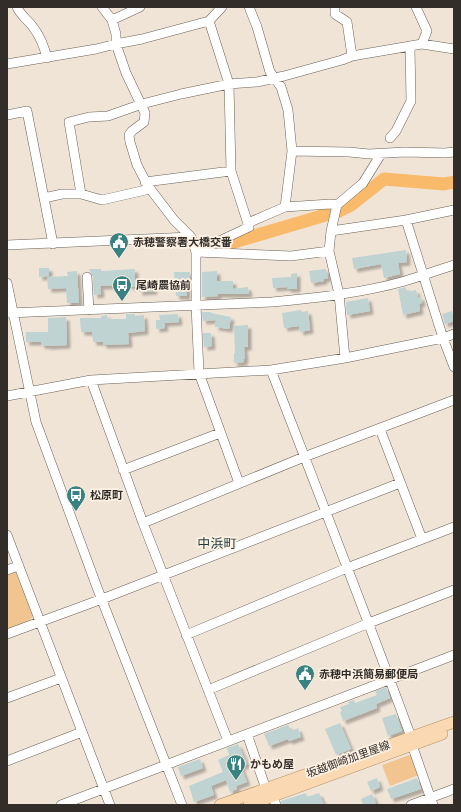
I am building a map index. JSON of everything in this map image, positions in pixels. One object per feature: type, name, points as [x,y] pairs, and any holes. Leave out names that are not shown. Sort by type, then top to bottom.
[{"type":"main road","name":"坂越御崎加里屋線","points":[[249,805],[411,741],[454,722]]},
{"type":"main road","name":"坂越御崎加里屋線","points":[[411,741],[454,730]]},
{"type":"main road","name":"坂越御崎加里屋線","points":[[220,805],[272,797]]},
{"type":"street","points":[[17,7],[43,42],[47,58]]},
{"type":"street","points":[[102,7],[112,20],[116,34],[116,44],[126,73],[145,112],[144,122],[129,135],[135,158],[148,186],[174,220],[190,237],[196,252],[196,305],[199,373],[239,482]]},
{"type":"street","points":[[112,20],[140,7]]},
{"type":"street","points":[[7,64],[96,49],[142,39],[210,21],[222,7]]},
{"type":"street","points":[[249,7],[257,27],[270,72],[281,87],[288,110],[292,151],[285,207]]},
{"type":"street","points":[[335,7],[335,14],[347,22],[352,56]]},
{"type":"street","points":[[416,7],[427,31],[422,44]]},
{"type":"street","points":[[196,252],[250,227],[231,171],[229,84],[210,21]]},
{"type":"street","points":[[81,194],[69,122],[89,117],[108,116],[142,104],[229,84],[257,82],[275,78],[352,56],[422,44],[454,50]]},
{"type":"street","points":[[390,138],[396,131],[411,101],[410,47]]},
{"type":"street","points":[[7,115],[27,111],[53,244]]},
{"type":"street","points":[[292,151],[349,152],[369,154],[454,152]]},
{"type":"street","points":[[345,358],[339,294],[330,251],[331,231],[337,205],[363,183],[381,154]]},
{"type":"street","points":[[44,198],[62,194],[81,194],[102,200],[148,186],[231,171]]},
{"type":"street","points":[[248,223],[285,207],[330,204],[337,205]]},
{"type":"street","points":[[331,231],[406,220],[454,210]]},
{"type":"street","points":[[406,220],[443,338],[454,368]]},
{"type":"street","points":[[7,245],[190,237]]},
{"type":"street","points":[[196,252],[291,256],[330,251]]},
{"type":"street","points":[[10,313],[272,302],[307,299],[384,286],[454,265]]},
{"type":"street","points":[[87,277],[89,310]]},
{"type":"street","points":[[7,283],[10,313],[28,392],[39,430],[102,599],[182,805]]},
{"type":"street","points":[[7,396],[91,380],[271,370],[345,358],[443,338],[454,334]]},
{"type":"street","points":[[271,370],[369,622],[432,801]]},
{"type":"street","points":[[91,380],[123,470],[228,741]]},
{"type":"street","points":[[143,522],[239,482],[454,400]]},
{"type":"street","points":[[380,429],[422,539]]},
{"type":"street","points":[[123,470],[220,433]]},
{"type":"street","points":[[7,634],[326,513],[400,483]]},
{"type":"street","points":[[186,635],[347,568],[454,527]]},
{"type":"street","points":[[7,535],[61,678],[105,788],[110,805]]},
{"type":"street","points":[[7,570],[18,566]]},
{"type":"street","points":[[208,690],[369,622],[454,590]]},
{"type":"street","points":[[61,805],[454,655]]},
{"type":"street","points":[[7,698],[61,678]]},
{"type":"street","points":[[7,761],[82,732]]},
{"type":"street","points":[[247,734],[272,797]]},
{"type":"street","points":[[412,805],[432,801],[454,789]]},
{"type":"shaded area","points":[[13,571],[16,573],[33,616],[30,620],[7,630],[7,574]]},
{"type":"shaded area","points":[[412,754],[419,775],[390,786],[382,765]]},
{"type":"building","points":[[406,250],[407,262],[398,263],[400,274],[384,278],[381,264],[354,269],[352,258]]},
{"type":"building","points":[[39,268],[49,268],[49,276],[39,277]]},
{"type":"building","points":[[89,269],[101,269],[101,271],[135,269],[135,281],[152,280],[154,291],[139,292],[139,287],[130,287],[130,285],[100,286],[101,294],[94,295],[93,277]]},
{"type":"building","points":[[326,269],[328,278],[323,279],[324,281],[311,283],[309,271]]},
{"type":"building","points":[[77,271],[79,303],[67,303],[66,288],[48,289],[47,277],[68,276],[67,272]]},
{"type":"building","points":[[217,271],[217,281],[233,281],[233,289],[248,287],[249,294],[218,294],[218,296],[202,297],[202,272]]},
{"type":"building","points":[[174,272],[190,272],[190,279],[186,279],[187,296],[176,296]]},
{"type":"building","points":[[297,273],[297,289],[287,289],[287,287],[273,288],[272,278],[291,277],[291,274]]},
{"type":"building","points":[[406,287],[406,292],[416,290],[418,298],[421,297],[422,303],[419,304],[420,311],[403,315],[398,289]]},
{"type":"building","points":[[368,298],[370,311],[347,315],[346,302]]},
{"type":"building","points":[[301,310],[302,312],[308,311],[310,330],[300,332],[299,326],[284,328],[282,313]]},
{"type":"building","points":[[452,311],[454,321],[445,324],[442,314]]},
{"type":"building","points":[[202,312],[211,312],[231,317],[229,329],[215,327],[216,320],[203,321]]},
{"type":"building","points":[[126,314],[135,314],[135,316],[144,315],[145,331],[128,333],[129,344],[103,345],[103,342],[93,342],[92,332],[81,332],[80,318],[101,318],[101,316],[107,315],[107,319],[126,319]]},
{"type":"building","points":[[178,314],[179,322],[164,323],[165,328],[156,329],[156,320],[160,320],[159,315]]},
{"type":"building","points":[[66,317],[67,345],[49,346],[41,345],[41,342],[26,342],[26,332],[48,332],[48,318]]},
{"type":"building","points":[[248,325],[248,347],[244,347],[244,362],[234,363],[234,326]]},
{"type":"building","points":[[203,333],[211,333],[212,346],[204,347]]},
{"type":"building","points":[[386,687],[390,698],[376,704],[377,708],[343,721],[340,707],[349,704],[348,702],[354,700],[355,703],[377,695],[375,691]]},
{"type":"building","points":[[396,714],[402,731],[388,736],[382,718]]},
{"type":"building","points":[[340,723],[351,749],[336,755],[325,729]]},
{"type":"building","points":[[288,725],[291,731],[298,728],[301,737],[289,741],[288,739],[269,746],[264,734]]},
{"type":"building","points":[[238,744],[247,764],[241,767],[247,782],[236,786],[237,789],[230,792],[226,780],[211,786],[214,795],[194,802],[189,786],[223,772],[218,760],[229,755],[227,748]]},
{"type":"building","points":[[200,759],[203,768],[181,776],[178,767]]},
{"type":"building","points":[[377,778],[380,787],[371,791],[367,782]]},
{"type":"building","points":[[417,778],[421,789],[391,799],[387,789]]},
{"type":"building","points":[[306,793],[307,797],[319,793],[324,805],[282,805],[281,801]]},
{"type":"building","points":[[372,794],[376,803],[372,805],[363,805],[361,799]]},
{"type":"waterway","points":[[224,245],[339,211],[351,205],[384,179],[444,184],[454,182]]},
{"type":"place","name":"赤穂警察署大橋交番","points":[[119,259]]},
{"type":"place","name":"尾崎農協前","points":[[122,302]]},
{"type":"place","name":"松原町","points":[[76,512]]},
{"type":"place","name":"赤穂中浜簡易郵便局","points":[[305,691]]},
{"type":"place","name":"かもめ屋","points":[[236,781]]},
{"type":"district","name":"中浜町","points":[[217,543]]}]
